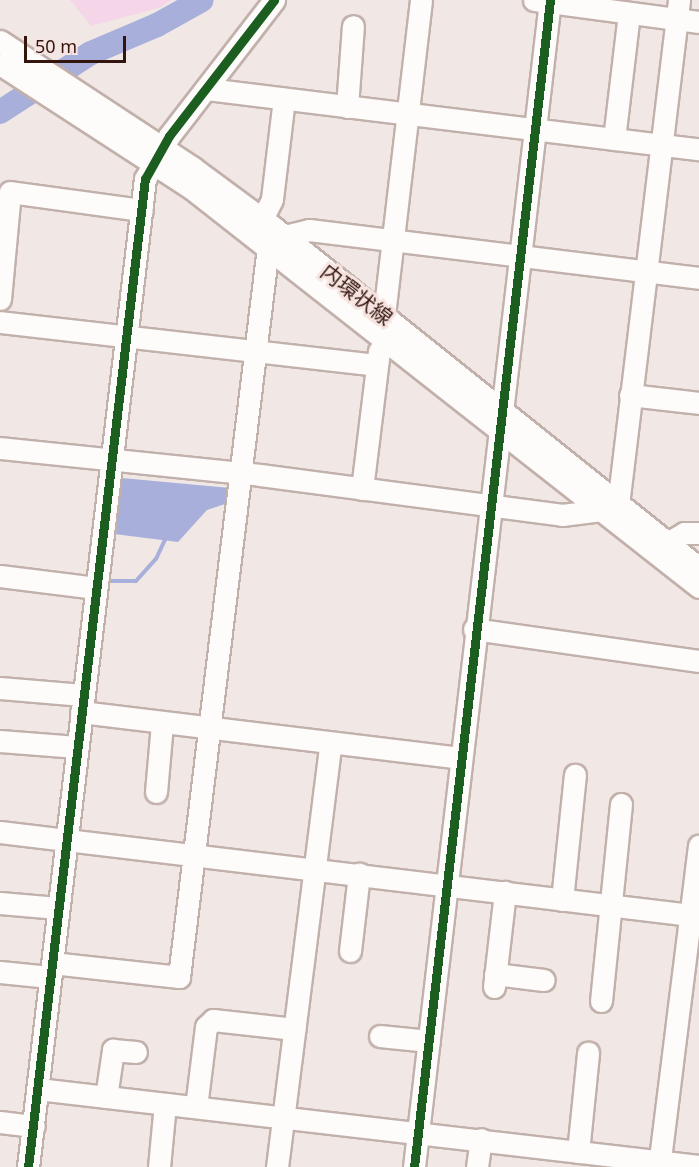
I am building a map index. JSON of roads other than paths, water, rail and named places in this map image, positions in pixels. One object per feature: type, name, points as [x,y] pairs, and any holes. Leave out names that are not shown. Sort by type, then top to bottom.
[{"type":"street","points":[[28,1167],[76,747],[146,176],[157,154],[274,0]]},
{"type":"street","points":[[362,489],[421,0]]},
{"type":"street","points":[[414,1167],[533,130],[544,1],[629,13],[678,10],[699,22]]},
{"type":"street","points":[[0,448],[240,473],[562,515],[609,508],[630,395],[678,10]]},
{"type":"street","points":[[614,139],[629,13]]},
{"type":"street","points":[[347,107],[353,26]]},
{"type":"street","name":"内環状線","points":[[5,52],[157,154],[277,241],[609,508],[699,587]]},
{"type":"street","points":[[207,89],[699,149]]},
{"type":"street","points":[[262,219],[272,199],[284,99]]},
{"type":"street","name":"内環状線","points":[[157,154],[262,219],[277,241]]},
{"type":"street","points":[[0,299],[10,192],[142,210]]},
{"type":"street","points":[[0,972],[51,970],[179,977],[255,348],[277,241],[309,230],[699,278]]},
{"type":"street","points":[[0,322],[255,348],[377,365]]},
{"type":"street","points":[[630,395],[699,403]]},
{"type":"street","name":"内環状線","points":[[609,508],[667,543],[699,568]]},
{"type":"street","points":[[667,543],[684,533],[699,533]]},
{"type":"street","points":[[0,576],[96,588]]},
{"type":"street","points":[[474,629],[699,661]]},
{"type":"street","points":[[0,688],[162,723],[330,745],[460,758]]},
{"type":"street","points":[[156,792],[162,723]]},
{"type":"street","points":[[0,741],[76,747]]},
{"type":"street","points":[[277,1167],[330,745]]},
{"type":"street","points":[[562,900],[575,775]]},
{"type":"street","points":[[601,1001],[621,804]]},
{"type":"street","points":[[0,832],[695,915]]},
{"type":"street","points":[[660,1164],[695,915],[699,845]]},
{"type":"street","points":[[350,951],[359,874]]},
{"type":"street","points":[[505,892],[494,981],[544,980]]},
{"type":"street","points":[[0,903],[58,908]]},
{"type":"street","points":[[196,1107],[206,1027],[213,1020],[295,1029]]},
{"type":"street","points":[[380,1036],[429,1041]]},
{"type":"street","points":[[106,1097],[113,1050],[136,1052]]},
{"type":"street","points":[[583,1157],[588,1053]]},
{"type":"street","points":[[38,1089],[481,1139],[583,1157],[699,1166]]},
{"type":"street","points":[[159,1167],[165,1104]]},
{"type":"street","points":[[0,1122],[34,1126]]},
{"type":"street","points":[[477,1167],[481,1139]]},
{"type":"water","points":[[122,478],[230,488],[228,503],[207,510],[178,542],[114,534]]},
{"type":"waterway","points":[[0,112],[91,53],[157,25],[202,0]]},
{"type":"waterway","points":[[104,581],[136,581],[156,559],[166,538]]}]
